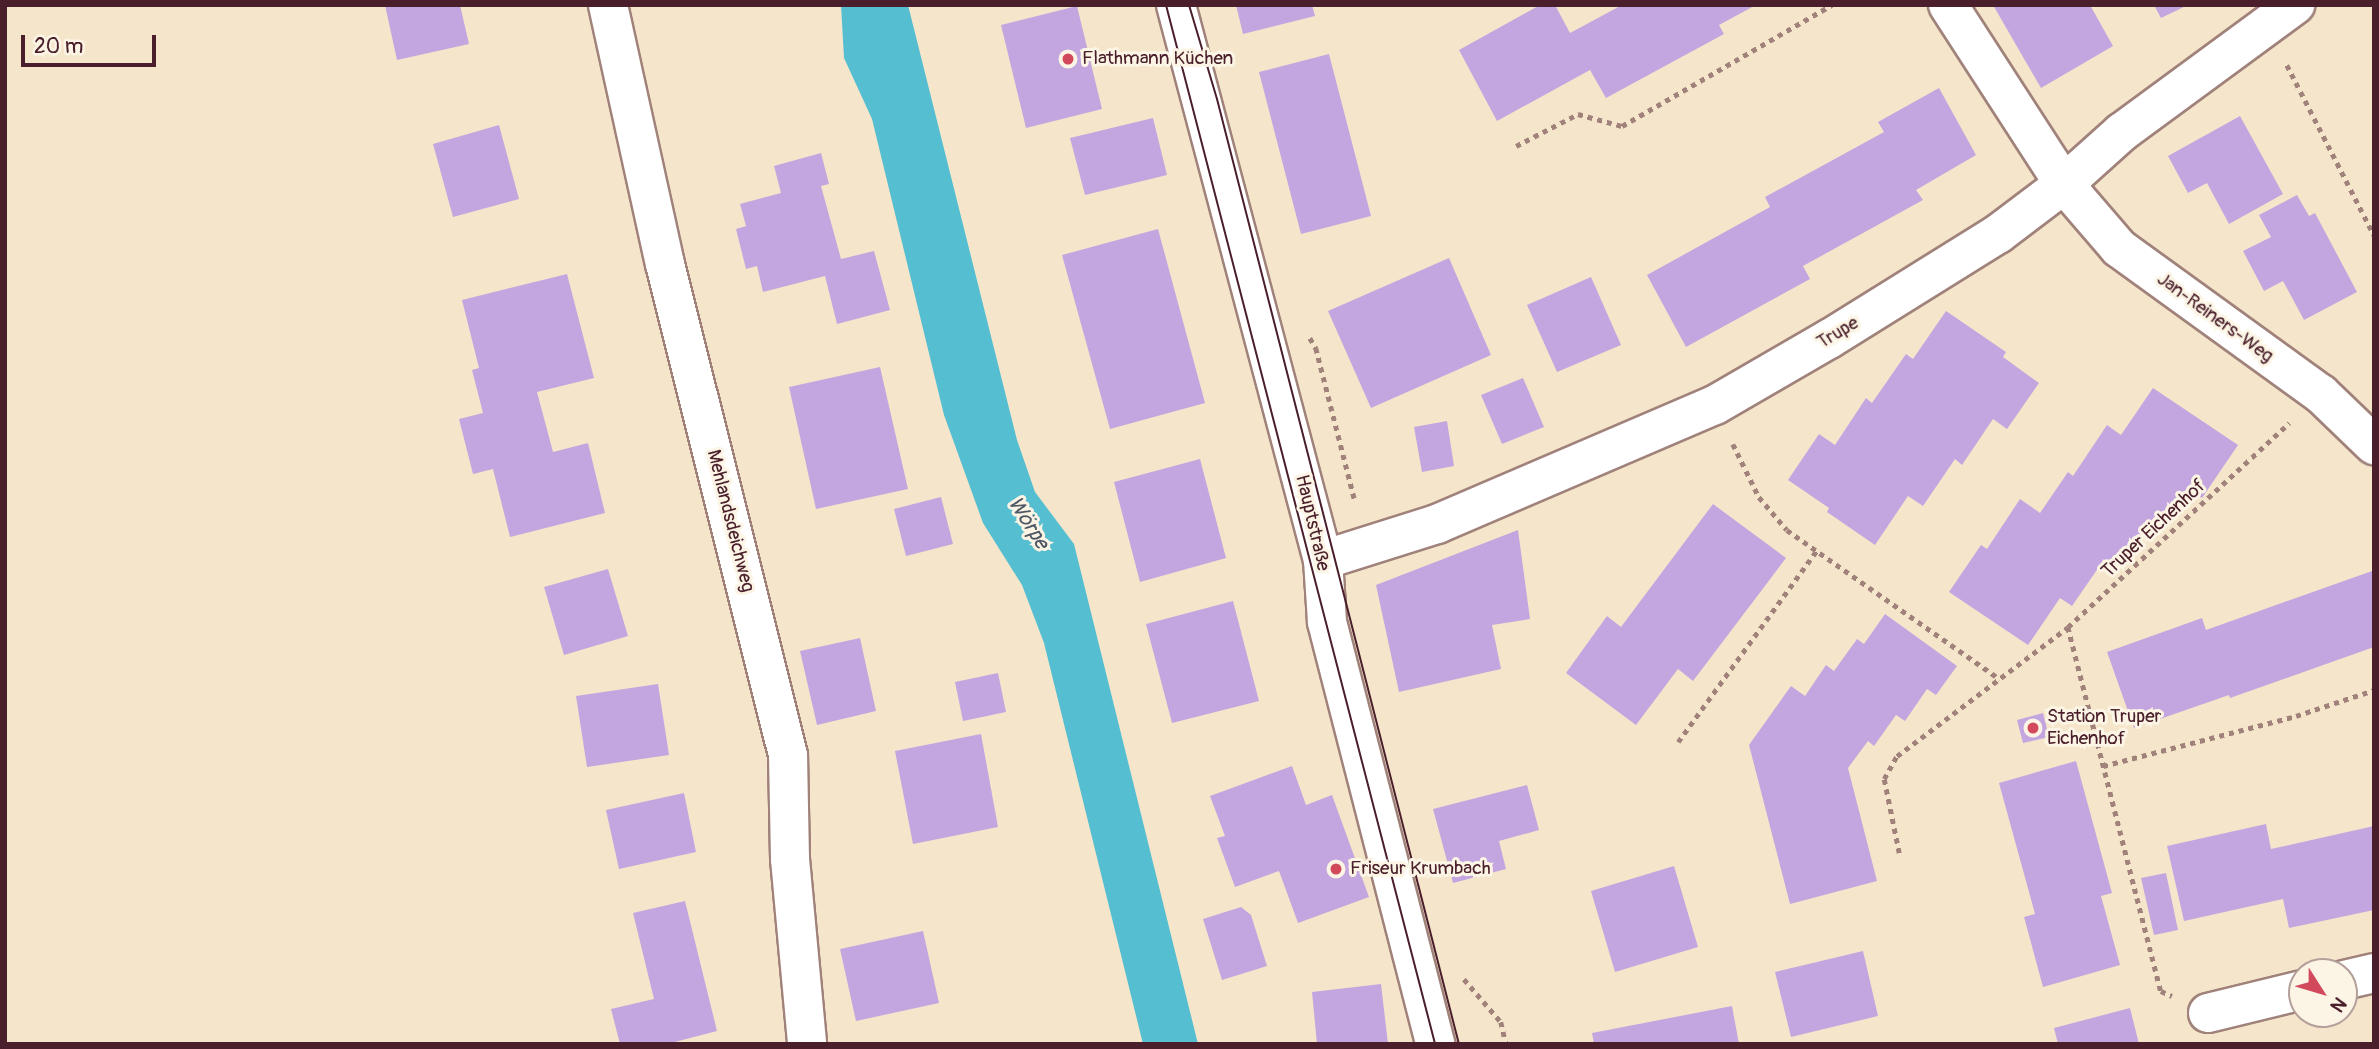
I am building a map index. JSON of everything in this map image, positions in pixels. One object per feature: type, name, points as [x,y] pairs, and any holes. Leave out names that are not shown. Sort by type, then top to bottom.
[{"type":"street","name":"Mehlandsdeichweg","points":[[608,5],[665,264],[788,755],[790,859],[807,1044]]},
{"type":"street","name":"Hauptstraße","points":[[1177,5],[1323,561],[1327,622],[1435,1044]]},
{"type":"street","name":"Jan-Reiners-Weg","points":[[1948,5],[2064,184],[2119,248],[2321,394],[2374,444]]},
{"type":"street","name":"Trupe","points":[[1323,561],[1437,524],[1715,405],[1829,339],[1998,234],[2064,184],[2122,132],[2281,16]]},
{"type":"street","points":[[2208,1013],[2288,993]]},
{"type":"path","points":[[1516,146],[1578,114],[1622,126],[1832,5]]},
{"type":"path","points":[[2281,16],[2374,235]]},
{"type":"path","name":"Truper Eichenhof","points":[[1899,853],[1884,779],[1897,756],[2068,627],[2321,394]]},
{"type":"path","points":[[1715,405],[1759,497],[1787,530],[2000,679]]},
{"type":"path","points":[[1678,742],[1816,550]]},
{"type":"path","points":[[2068,627],[2161,991],[2208,1013]]},
{"type":"path","points":[[2103,766],[2296,716],[2374,690]]},
{"type":"water","name":"Wörpe","points":[[841,5],[908,5],[1017,440],[1035,492],[1074,544],[1198,1044],[1143,1044],[1044,643],[1022,585],[983,523],[944,415],[872,119],[844,58]]},
{"type":"building","points":[[385,5],[460,5],[469,44],[397,60]]},
{"type":"building","points":[[1236,5],[1312,5],[1315,16],[1243,34]]},
{"type":"building","points":[[1540,5],[1555,5],[1570,33],[1622,5],[1756,5],[1719,25],[1724,34],[1606,98],[1590,70],[1497,121],[1459,50]]},
{"type":"building","points":[[1993,5],[2090,5],[2113,46],[2041,88]]},
{"type":"building","points":[[2154,5],[2188,5],[2161,18]]},
{"type":"building","points":[[1077,6],[1102,109],[1026,128],[1001,25]]},
{"type":"building","points":[[1329,54],[1371,216],[1301,234],[1259,72]]},
{"type":"building","points":[[1939,88],[1976,155],[1916,190],[1923,200],[1803,266],[1810,279],[1686,347],[1647,275],[1770,207],[1765,197],[1884,132],[1878,122]]},
{"type":"building","points":[[2240,116],[2283,194],[2229,224],[2207,183],[2188,193],[2168,156]]},
{"type":"building","points":[[1153,118],[1167,175],[1085,195],[1070,138]]},
{"type":"building","points":[[499,125],[519,199],[453,217],[433,144]]},
{"type":"building","points":[[821,153],[829,184],[821,186],[841,259],[874,251],[890,310],[837,324],[825,276],[763,292],[757,266],[746,269],[736,229],[746,226],[740,204],[781,193],[774,166]]},
{"type":"building","points":[[2297,195],[2309,216],[2315,213],[2357,292],[2304,320],[2283,281],[2264,291],[2243,251],[2271,237],[2259,215]]},
{"type":"building","points":[[1158,229],[1205,403],[1110,429],[1062,255]]},
{"type":"building","points":[[1449,258],[1491,355],[1371,408],[1328,311]]},
{"type":"building","points":[[567,274],[594,378],[537,392],[553,452],[588,443],[605,513],[510,537],[493,469],[473,474],[459,419],[483,413],[472,370],[479,368],[462,300]]},
{"type":"building","points":[[1591,277],[1621,345],[1557,372],[1527,305]]},
{"type":"building","points":[[1946,311],[2006,352],[2003,357],[2039,383],[2007,429],[1993,419],[1962,465],[1955,459],[1923,506],[1908,496],[1875,545],[1827,512],[1829,508],[1788,480],[1819,434],[1835,445],[1866,398],[1872,403],[1906,354],[1913,359]]},
{"type":"building","points":[[880,367],[908,489],[816,509],[789,387]]},
{"type":"building","points":[[1523,378],[1544,427],[1502,444],[1481,395]]},
{"type":"building","points":[[2153,388],[2238,445],[2202,498],[2189,489],[2159,534],[2147,525],[2117,570],[2103,561],[2072,606],[2060,598],[2028,645],[1949,592],[1981,545],[1987,549],[2020,499],[2040,513],[2068,472],[2073,476],[2107,425],[2121,435]]},
{"type":"building","points":[[1447,421],[1454,466],[1422,472],[1414,427]]},
{"type":"building","points":[[1200,459],[1226,558],[1140,582],[1114,482]]},
{"type":"building","points":[[941,497],[953,544],[906,556],[894,509]]},
{"type":"building","points":[[1713,504],[1786,558],[1693,681],[1678,669],[1636,725],[1566,673],[1607,616],[1621,627]]},
{"type":"building","points":[[1518,530],[1530,619],[1492,625],[1501,669],[1399,692],[1376,585]]},
{"type":"building","points":[[608,569],[628,636],[564,655],[544,587]]},
{"type":"building","points":[[2372,571],[2374,647],[2230,698],[2229,695],[2134,728],[2107,652],[2202,618],[2206,630]]},
{"type":"building","points":[[1233,601],[1259,701],[1172,723],[1146,624]]},
{"type":"building","points":[[1885,614],[1957,666],[1936,695],[1927,689],[1905,721],[1896,715],[1874,746],[1868,741],[1848,768],[1877,881],[1790,904],[1749,745],[1791,686],[1805,696],[1826,665],[1834,671],[1857,639],[1864,644]]},
{"type":"building","points":[[860,638],[876,711],[817,725],[800,651]]},
{"type":"building","points":[[998,673],[1006,712],[963,721],[955,682]]},
{"type":"building","points":[[658,684],[669,755],[587,767],[576,696]]},
{"type":"building","name":"Station Truper Eichenhof","points":[[2043,713],[2049,737],[2023,743],[2017,720]]},
{"type":"building","points":[[981,734],[998,827],[913,844],[895,751]]},
{"type":"building","points":[[2076,761],[2112,893],[2101,896],[2120,965],[2043,987],[2024,917],[2035,914],[1999,783]]},
{"type":"building","points":[[1292,766],[1306,805],[1332,795],[1369,897],[1298,923],[1279,871],[1235,887],[1217,838],[1225,836],[1210,796]]},
{"type":"building","points":[[1527,785],[1539,830],[1499,841],[1506,869],[1453,883],[1433,809]]},
{"type":"building","points":[[684,793],[696,852],[619,869],[606,810]]},
{"type":"building","points":[[2266,824],[2271,849],[2374,826],[2374,910],[2289,928],[2283,899],[2184,921],[2167,846]]},
{"type":"building","points":[[1674,866],[1698,947],[1615,972],[1591,891]]},
{"type":"building","points":[[2166,873],[2178,930],[2154,935],[2141,878]]},
{"type":"building","points":[[685,901],[717,1031],[667,1044],[620,1044],[611,1009],[654,999],[633,913]]},
{"type":"building","points":[[1241,907],[1251,915],[1267,966],[1222,980],[1203,919]]},
{"type":"building","points":[[923,931],[939,1003],[856,1021],[840,949]]},
{"type":"building","points":[[1863,951],[1878,1016],[1791,1037],[1775,972]]},
{"type":"building","points":[[1381,984],[1388,1044],[1317,1044],[1312,992]]},
{"type":"building","points":[[1732,1006],[1739,1044],[1594,1044],[1592,1033]]},
{"type":"building","points":[[2130,1008],[2139,1044],[2058,1044],[2054,1028]]},
{"type":"tram line","points":[[1166,5],[1435,1044]]},
{"type":"tram line","points":[[1189,5],[1217,99],[1459,1044]]},
{"type":"place","name":"Flathmann Küchen","points":[[1068,59]]},
{"type":"place","name":"Station Truper Eichenhof","points":[[2033,728]]},
{"type":"place","name":"Friseur Krumbach","points":[[1336,869]]}]
